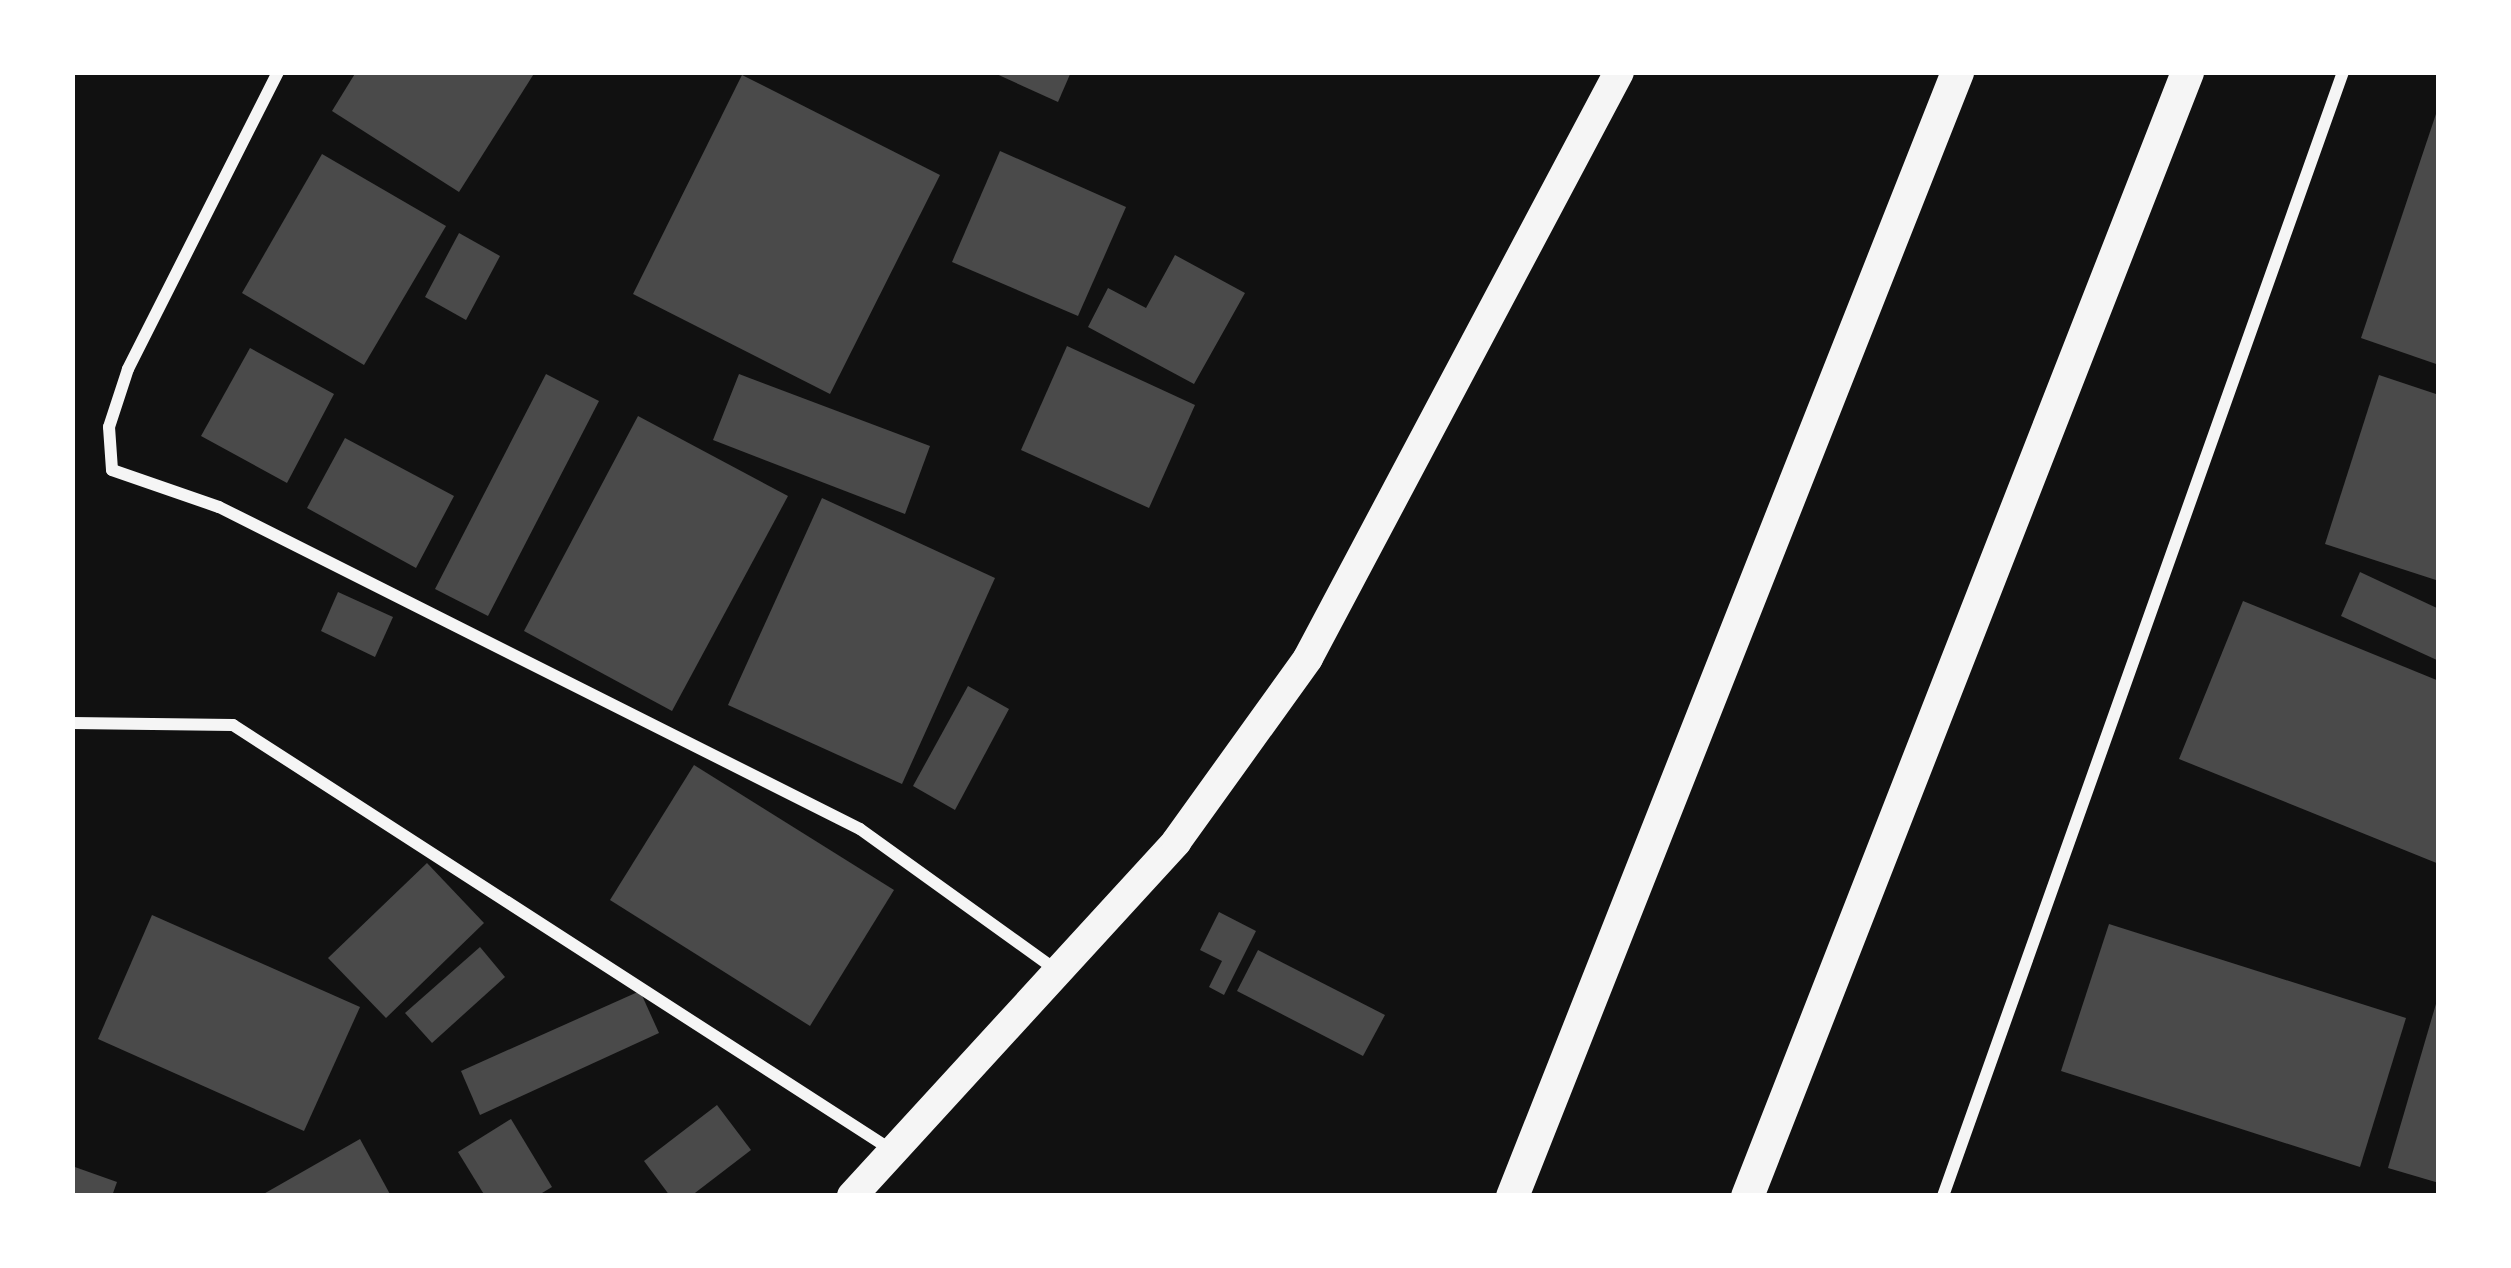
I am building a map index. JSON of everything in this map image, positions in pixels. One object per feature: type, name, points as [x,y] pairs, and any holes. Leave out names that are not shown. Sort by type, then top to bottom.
[{"type":"highway","points":[[1511,1196],[1957,72]]},
{"type":"highway","points":[[1747,1196],[2187,72]]},
{"type":"main road","points":[[851,1196],[896,1153],[1176,842],[1308,658],[1619,72]]},
{"type":"street","points":[[278,72],[128,369],[109,427],[112,470],[219,507],[860,829],[1061,973]]},
{"type":"street","points":[[1943,1196],[2343,72]]},
{"type":"street","points":[[72,723],[232,725],[896,1153]]},
{"type":"building","points":[[356,72],[535,72],[459,192],[332,111]]},
{"type":"building","points":[[992,72],[1071,72],[1058,102]]},
{"type":"building","points":[[742,75],[940,175],[830,394],[633,294]]},
{"type":"building","points":[[2439,108],[2439,365],[2361,338]]},
{"type":"building","points":[[1000,151],[1126,207],[1078,316],[952,262]]},
{"type":"building","points":[[322,154],[446,226],[364,365],[242,293]]},
{"type":"building","points":[[459,233],[500,256],[466,320],[425,297]]},
{"type":"building","points":[[1175,255],[1245,293],[1194,384],[1088,327],[1108,288],[1146,308]]},
{"type":"building","points":[[1067,346],[1195,405],[1149,508],[1021,450]]},
{"type":"building","points":[[250,348],[334,394],[287,483],[201,436]]},
{"type":"building","points":[[546,374],[599,401],[488,616],[435,589]]},
{"type":"building","points":[[739,374],[930,446],[905,514],[713,440]]},
{"type":"building","points":[[2379,375],[2439,395],[2439,581],[2325,544]]},
{"type":"building","points":[[638,416],[788,496],[672,711],[524,631]]},
{"type":"building","points":[[345,438],[454,496],[416,568],[307,508]]},
{"type":"building","points":[[822,498],[995,578],[902,784],[728,705]]},
{"type":"building","points":[[2360,572],[2439,609],[2439,661],[2341,616]]},
{"type":"building","points":[[338,592],[393,617],[375,657],[321,631]]},
{"type":"building","points":[[2243,601],[2439,681],[2439,864],[2179,759]]},
{"type":"building","points":[[968,686],[1009,709],[955,810],[913,786]]},
{"type":"building","points":[[694,765],[894,890],[810,1026],[610,900]]},
{"type":"building","points":[[427,863],[484,923],[386,1018],[328,958]]},
{"type":"building","points":[[1219,912],[1256,931],[1224,995],[1209,987],[1222,961],[1200,950]]},
{"type":"building","points":[[152,915],[360,1007],[304,1131],[98,1039]]},
{"type":"building","points":[[2109,924],[2406,1018],[2360,1167],[2061,1071]]},
{"type":"building","points":[[480,947],[505,977],[432,1043],[405,1013]]},
{"type":"building","points":[[1258,950],[1385,1015],[1363,1056],[1237,991]]},
{"type":"building","points":[[640,991],[659,1033],[480,1115],[461,1071]]},
{"type":"building","points":[[2439,998],[2439,1183],[2388,1168]]},
{"type":"building","points":[[717,1105],[751,1150],[691,1196],[670,1196],[644,1161]]},
{"type":"building","points":[[511,1119],[552,1187],[537,1196],[485,1196],[458,1152]]},
{"type":"building","points":[[360,1139],[391,1196],[260,1196]]},
{"type":"building","points":[[72,1166],[117,1182],[112,1196],[72,1196]]}]
